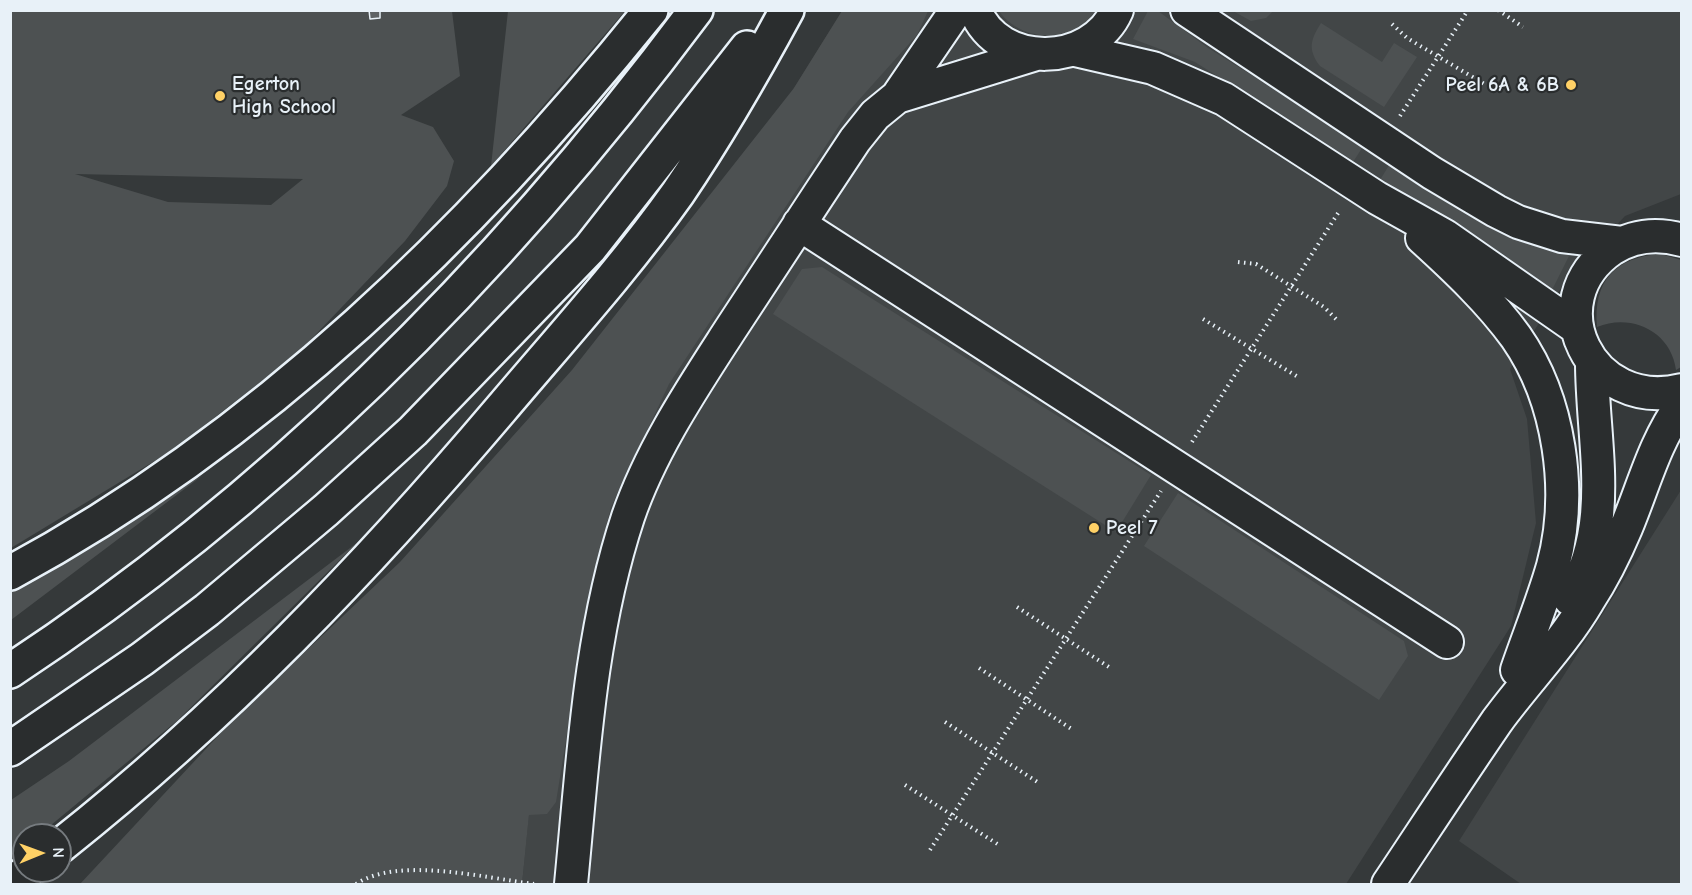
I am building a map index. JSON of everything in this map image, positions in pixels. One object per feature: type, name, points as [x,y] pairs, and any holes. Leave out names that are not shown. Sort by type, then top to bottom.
[{"type":"highway","points":[[10,573],[107,515],[198,454],[307,367],[399,286],[483,202],[559,119],[651,10]]},
{"type":"highway","points":[[10,671],[167,557],[245,494],[289,458],[403,351],[518,231],[638,88],[696,10]]},
{"type":"highway","points":[[10,749],[142,659],[207,610],[326,510],[413,431],[590,248],[675,143],[775,10]]},
{"type":"highway","points":[[72,836],[124,795],[294,638],[448,471],[615,275],[677,194],[733,109],[787,10]]},
{"type":"highway","points":[[72,852],[124,795]]},
{"type":"street","points":[[571,885],[597,647],[610,579],[629,516],[656,454],[690,392],[855,140],[875,115],[897,97],[951,18],[953,10]]},
{"type":"street","points":[[975,10],[993,35],[1013,48],[1036,54],[1056,55],[1075,50],[1096,37],[1113,19],[1117,10]]},
{"type":"street","points":[[1186,10],[1224,38],[1475,199],[1518,222],[1562,236],[1682,240]]},
{"type":"street","points":[[1075,50],[1154,68],[1224,99],[1366,191],[1445,236],[1577,328]]},
{"type":"street","points":[[897,97],[1036,54]]},
{"type":"street","points":[[1366,191],[1438,252],[1487,302],[1516,338],[1539,378],[1554,424],[1561,474],[1561,518],[1553,564],[1498,720]]},
{"type":"street","points":[[799,224],[1447,642]]},
{"type":"street","points":[[1682,224],[1636,239],[1600,257],[1585,278],[1577,302],[1577,328],[1582,346],[1592,363],[1606,377],[1623,387],[1641,393],[1661,394],[1682,390]]},
{"type":"street","points":[[1517,670],[1555,622],[1573,594],[1587,560],[1596,527],[1600,466],[1592,398],[1592,363]]},
{"type":"street","points":[[1388,885],[1498,720],[1552,654],[1588,603],[1610,564],[1626,527],[1652,455],[1668,423],[1682,404]]},
{"type":"path","points":[[1384,140],[1468,10]]},
{"type":"path","points":[[1498,10],[1523,27]]},
{"type":"path","points":[[1392,24],[1407,38],[1486,85]]},
{"type":"path","points":[[930,850],[1291,286],[1366,191]]},
{"type":"path","points":[[1238,262],[1256,264],[1324,307],[1336,319]]},
{"type":"path","points":[[1203,319],[1298,377]]},
{"type":"path","points":[[1017,607],[1112,669]]},
{"type":"path","points":[[979,668],[1073,730]]},
{"type":"path","points":[[945,722],[1039,783]]},
{"type":"path","points":[[905,785],[999,845]]},
{"type":"path","points":[[357,885],[366,878],[386,873],[415,871],[534,885]]},
{"type":"shaded area","points":[[10,11],[452,11],[460,76],[401,115],[433,127],[454,161],[447,186],[405,241],[297,354],[171,451],[11,548]],"holes":[[[75,174],[303,179],[271,205],[168,202]]]},
{"type":"shaded area","points":[[508,11],[625,11],[491,166]]},
{"type":"shaded area","name":"Peel 7","points":[[842,11],[1681,11],[1681,194],[1625,216],[1568,277],[1510,369],[1527,419],[1536,523],[1511,626],[1346,884],[522,884],[559,507],[794,88]]},
{"type":"shaded area","points":[[842,11],[928,11],[917,35],[848,112],[669,384],[611,507],[589,596],[556,802],[547,814],[529,815],[522,884],[80,884],[231,722],[400,562],[572,370],[794,88]]},
{"type":"shaded area","points":[[999,11],[1096,11],[1087,22],[1075,29],[1062,34],[1048,35],[1034,34],[1020,29],[1009,22]]},
{"type":"shaded area","points":[[1148,11],[1158,11],[1208,48],[1364,145],[1353,162],[1195,62],[1133,39]]},
{"type":"shaded area","points":[[1233,11],[1273,11],[1266,18],[1251,21]]},
{"type":"shaded area","points":[[1321,23],[1382,62],[1394,43],[1417,57],[1384,107],[1320,66],[1313,54],[1312,44]]},
{"type":"shaded area","points":[[1391,162],[1498,230],[1545,248],[1570,254],[1552,290],[1380,180]]},
{"type":"shaded area","points":[[1661,254],[1681,260],[1681,367],[1676,370],[1673,356],[1666,345],[1647,329],[1623,322],[1597,327],[1599,297],[1603,284],[1610,274],[1631,260]]},
{"type":"shaded area","points":[[822,267],[1151,475],[1116,532],[773,314],[802,269]]},
{"type":"shaded area","points":[[203,475],[11,620],[10,593]]},
{"type":"shaded area","points":[[1681,490],[1681,884],[1521,884],[1459,841]]},
{"type":"shaded area","points":[[1178,493],[1404,641],[1408,656],[1379,700],[1144,546]]},
{"type":"shaded area","points":[[358,542],[178,720],[54,823],[12,823],[11,860],[11,800],[69,761]]},
{"type":"building","points":[[369,10],[380,10],[380,18],[370,19]]},
{"type":"place","name":"Peel 6A & 6B","points":[[1571,85]]},
{"type":"place","name":"Egerton High School","points":[[220,96]]},
{"type":"place","name":"Peel 7","points":[[1094,528]]}]
